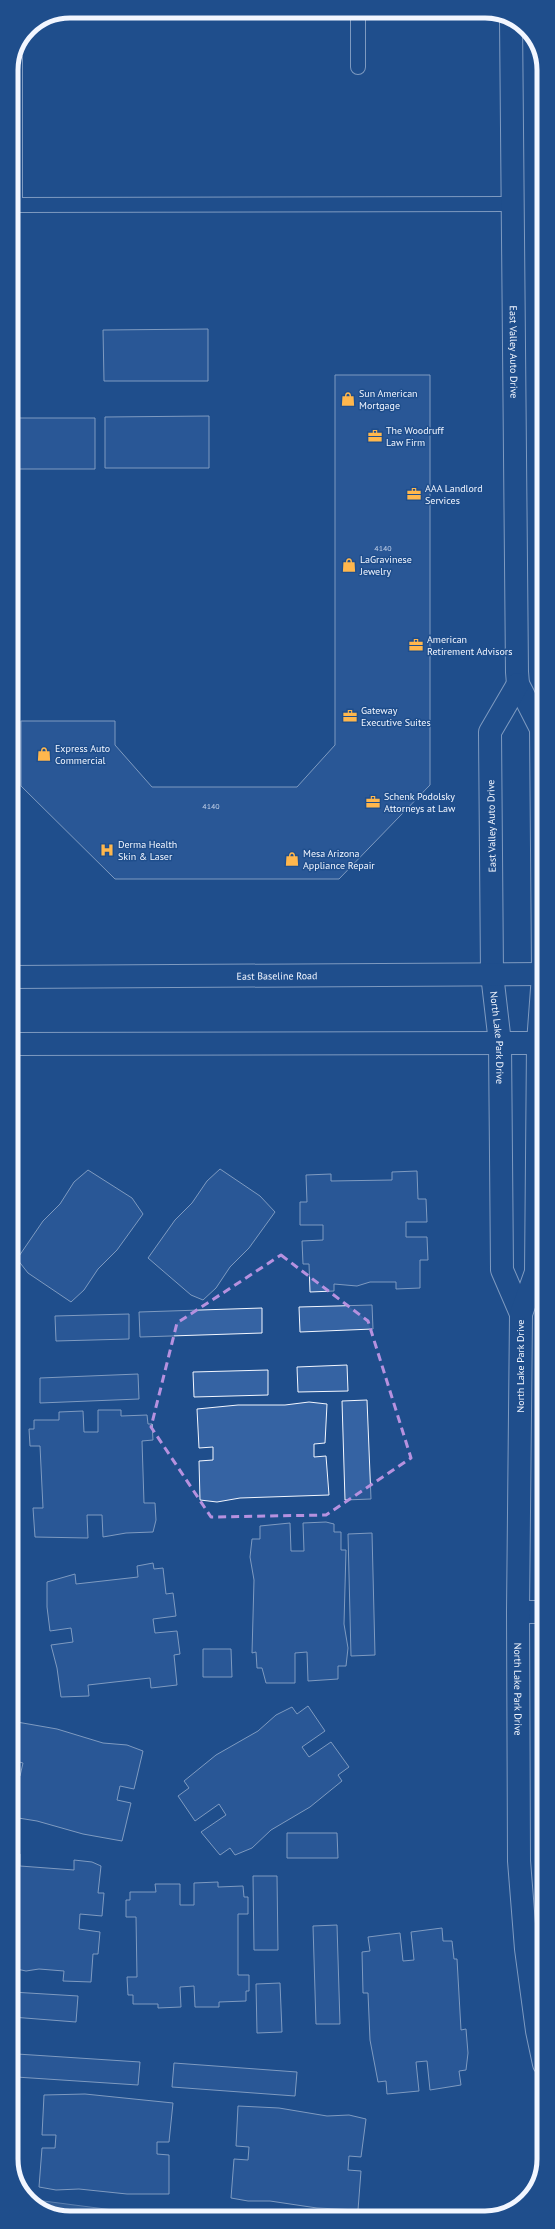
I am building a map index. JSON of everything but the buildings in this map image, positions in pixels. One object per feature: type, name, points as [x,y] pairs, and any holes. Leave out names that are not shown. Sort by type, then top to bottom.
[{"type":"street","name":"East Valley Auto Drive","points":[[512,26],[518,684],[537,722]]},
{"type":"street","name":"East Valley Auto Drive","points":[[492,974],[490,732],[518,684]]},
{"type":"street","name":"North Lake Park Drive","points":[[492,974],[500,1043],[502,1270],[521,1314]]},
{"type":"street","name":"East Baseline Road","points":[[18,977],[537,975]]},
{"type":"street","points":[[18,1044],[537,1043]]},
{"type":"street","name":"North Lake Park Drive","points":[[537,1226],[536,1272],[521,1314],[518,1612],[519,1861],[521,1910],[537,2031]]},
{"type":"street","points":[[518,1612],[537,1612]]},
{"type":"lane","points":[[358,18],[358,67]]},
{"type":"lane","points":[[18,205],[513,204]]},
{"type":"highlighted area","points":[[281,1255],[368,1321],[411,1458],[326,1515],[211,1517],[151,1427],[177,1323]]},
{"type":"water","points":[[39,2200],[126,2211],[67,2211],[50,2207]]},
{"type":"place","name":"Sun American Mortgage","points":[[348,399]]},
{"type":"place","name":"The Woodruff Law Firm","points":[[375,436]]},
{"type":"place","name":"AAA Landlord Services","points":[[414,494]]},
{"type":"place","name":"LaGravinese Jewelry","points":[[349,565]]},
{"type":"place","name":"American Retirement Advisors","points":[[416,645]]},
{"type":"place","name":"Gateway Executive Suites","points":[[350,716]]},
{"type":"place","name":"Express Auto Commercial","points":[[44,754]]},
{"type":"place","name":"Schenk Podolsky Attorneys at Law","points":[[373,802]]},
{"type":"place","name":"Derma Health Skin & Laser","points":[[107,850]]},
{"type":"place","name":"Mesa Arizona Appliance Repair","points":[[292,859]]}]
